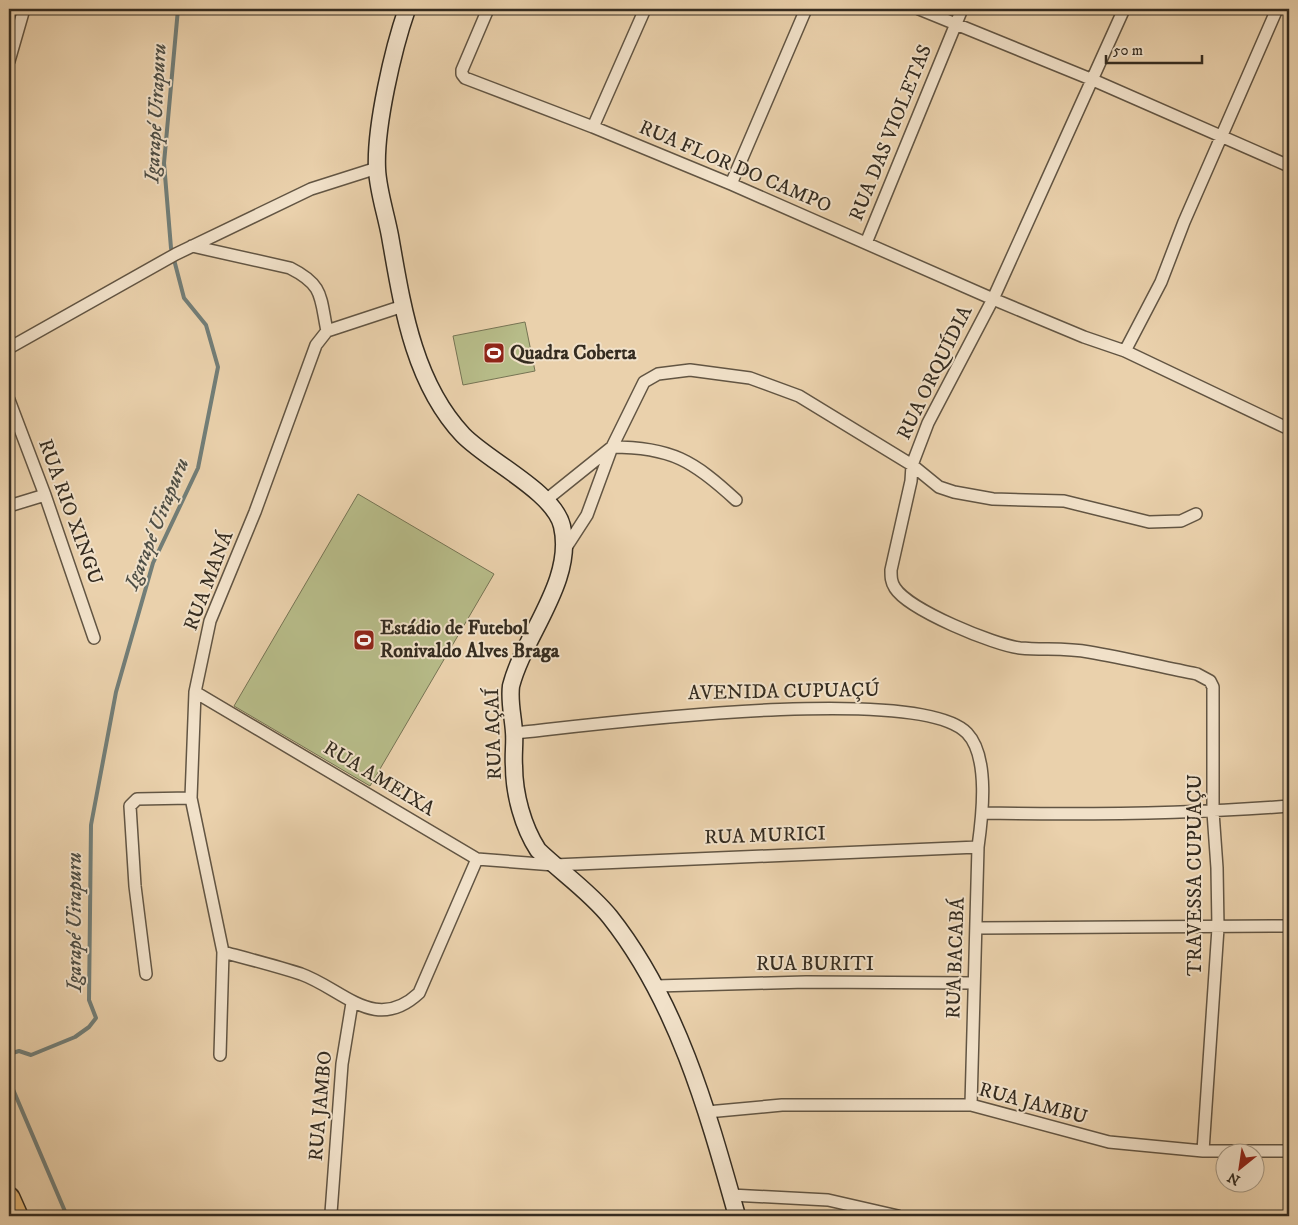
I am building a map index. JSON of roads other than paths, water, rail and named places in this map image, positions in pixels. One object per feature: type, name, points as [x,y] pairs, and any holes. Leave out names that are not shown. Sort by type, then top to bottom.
[{"type":"highway","points":[[9,1198],[17,1216]]},
{"type":"street","points":[[9,60],[24,9]]},
{"type":"street","points":[[192,246],[290,268],[305,276],[314,283],[327,331],[403,306],[377,168],[381,122],[400,28],[406,9]]},
{"type":"street","name":"RUA FLOR DO CAMPO","points":[[488,9],[462,74],[465,78],[593,127],[731,184],[993,299],[1084,337],[1126,351],[1289,429]]},
{"type":"street","points":[[593,127],[644,9]]},
{"type":"street","points":[[731,184],[806,9]]},
{"type":"street","points":[[919,9],[1093,80],[1289,166]]},
{"type":"street","name":"RUA DAS VIOLETAS","points":[[866,243],[962,9]]},
{"type":"street","name":"RUA ORQUÍDIA","points":[[1124,9],[993,299],[928,423],[912,465],[911,481],[891,570],[891,582],[896,590],[907,599],[951,624],[995,642],[1020,648],[1063,648],[1083,651],[1197,674],[1210,681],[1212,688]]},
{"type":"street","points":[[1126,351],[1161,282],[1184,222],[1278,9]]},
{"type":"street","points":[[9,348],[149,268],[192,246],[311,189],[377,168]]},
{"type":"street","name":"RUA AÇAÍ","points":[[403,306],[428,385],[447,416],[465,437],[546,500],[558,516],[562,526],[564,549],[560,574],[513,677],[510,697],[515,733],[514,768],[519,805],[531,840],[554,865],[595,899],[611,918],[656,986],[707,1112],[738,1216]]},
{"type":"street","name":"RUA MANÁ","points":[[220,1056],[223,952],[191,798],[196,692],[210,621],[255,512],[313,353],[327,331]]},
{"type":"street","points":[[564,549],[586,515],[612,446],[644,382],[658,374],[690,370],[750,378],[776,385],[799,396],[912,465],[939,487],[970,496],[1064,501],[1149,522],[1181,521],[1196,514]]},
{"type":"street","name":"RUA RIO XINGU","points":[[9,400],[45,495],[94,638]]},
{"type":"street","points":[[546,500],[612,446],[649,449],[686,460],[705,472],[736,500]]},
{"type":"street","points":[[9,506],[45,495]]},
{"type":"street","name":"TRAVESSA CUPUAÇU","points":[[1203,1151],[1218,928],[1217,868],[1213,812],[1212,688]]},
{"type":"street","name":"RUA AMEIXA","points":[[196,692],[477,859],[554,865]]},
{"type":"street","name":"AVENIDA CUPUAÇÚ","points":[[515,733],[689,714],[832,708],[901,711],[946,719],[968,734],[978,756],[982,813]]},
{"type":"street","points":[[146,974],[135,886],[130,806],[137,799],[191,798]]},
{"type":"street","points":[[982,813],[1061,815],[1179,810],[1213,812],[1289,806]]},
{"type":"street","name":"RUA BACABÁ","points":[[972,1105],[978,847],[982,813]]},
{"type":"street","name":"RUA MURICI","points":[[554,865],[978,847]]},
{"type":"street","points":[[223,952],[303,975],[363,1008],[397,1008],[409,1003],[420,993],[477,859]]},
{"type":"street","points":[[976,928],[1218,928],[1289,926]]},
{"type":"street","name":"RUA BURITI","points":[[656,986],[806,982],[974,983]]},
{"type":"street","name":"RUA JAMBO","points":[[331,1213],[342,1064],[352,1003]]},
{"type":"street","name":"RUA JAMBU","points":[[707,1112],[782,1105],[972,1105],[1109,1142],[1203,1151],[1289,1151]]},
{"type":"street","points":[[731,1195],[828,1200],[898,1216]]},
{"type":"waterway","name":"Igarapé Uirapuru","points":[[9,1054],[19,1051],[31,1055],[75,1037],[89,1027],[96,1018],[89,1000],[91,825],[116,692],[153,563],[198,468],[218,367],[206,325],[184,298],[171,248],[164,163],[178,9]]},
{"type":"waterway","name":"Igarapé Uirapuru","points":[[9,1080],[67,1216]]},
{"type":"place","name":"Quadra Coberta","points":[[494,353]]},
{"type":"place","name":"Estádio de Futebol Ronivaldo Alves Braga","points":[[364,640]]}]
